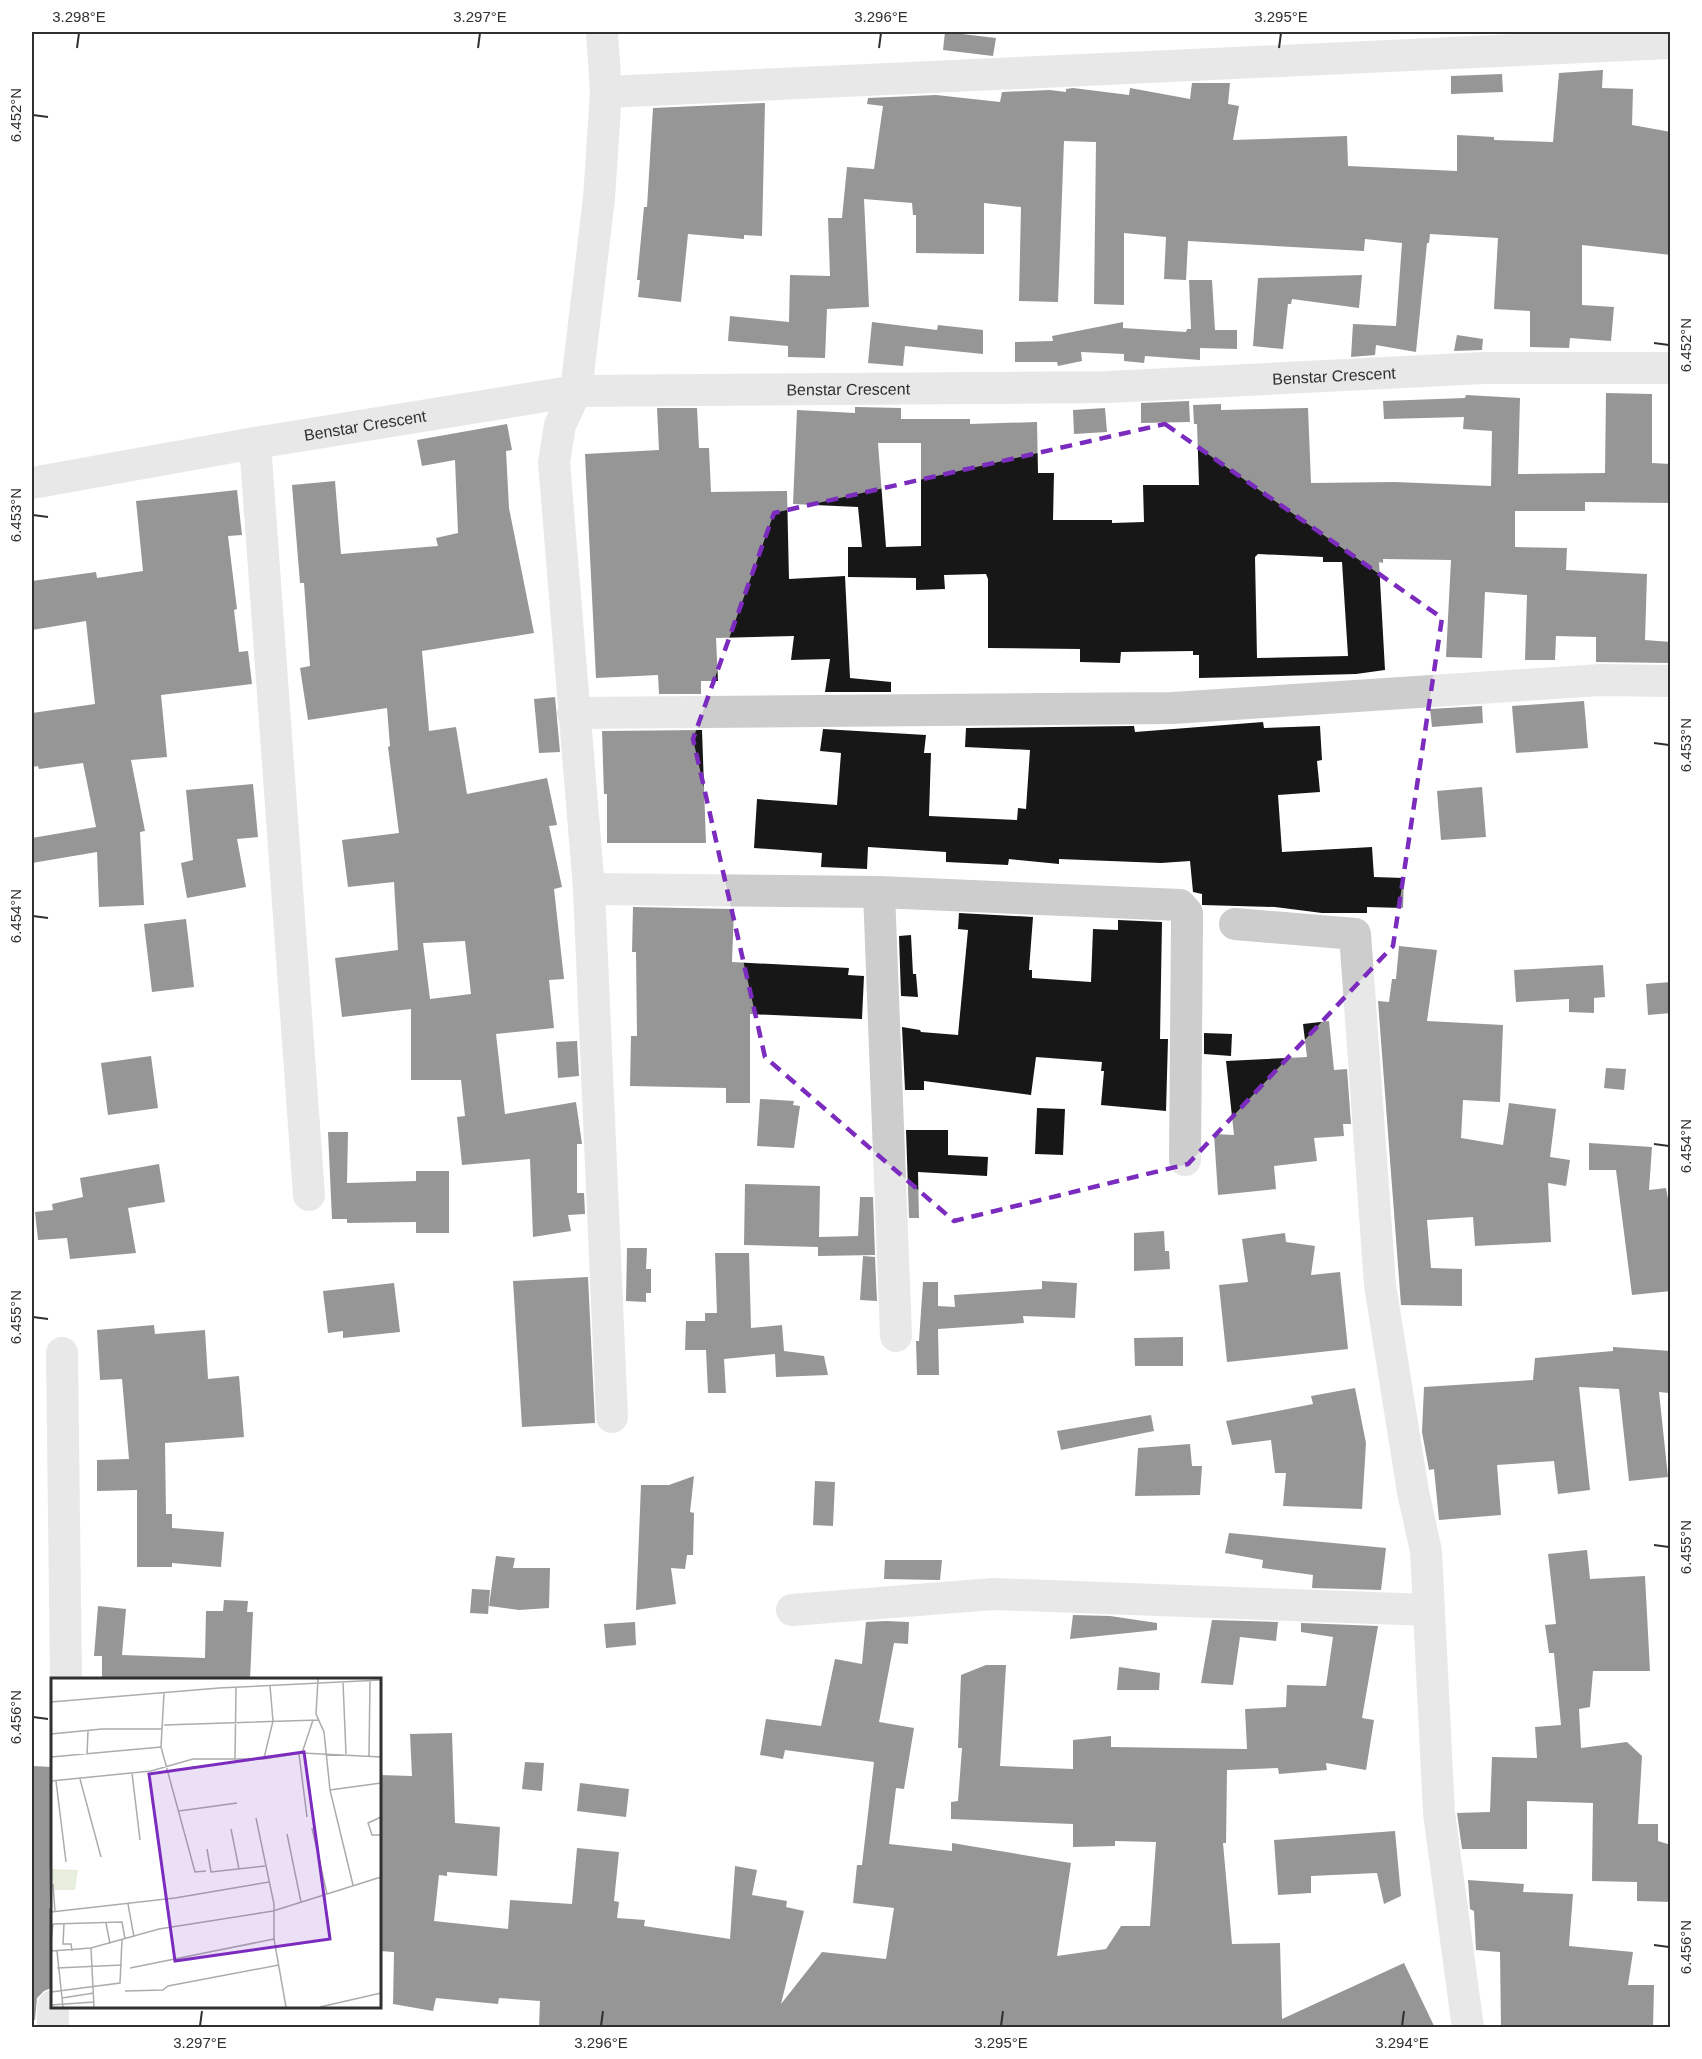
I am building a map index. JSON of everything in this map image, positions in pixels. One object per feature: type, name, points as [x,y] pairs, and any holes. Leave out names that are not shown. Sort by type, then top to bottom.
[{"type":"street","points":[[602,32],[606,92],[600,198],[576,391],[560,425],[554,462],[589,889],[612,1417]]},
{"type":"street","points":[[606,92],[1671,43]]},
{"type":"street","name":"Benstar Crescent","points":[[32,483],[255,443],[576,391],[1108,387],[1484,368],[1671,368]]},
{"type":"street","points":[[255,443],[309,1195]]},
{"type":"street","points":[[573,713],[1173,708],[1601,680],[1671,681]]},
{"type":"street","points":[[589,889],[879,892],[1180,905],[1187,913],[1185,1160]]},
{"type":"street","points":[[879,892],[896,1336]]},
{"type":"street","points":[[1235,924],[1355,934],[1380,1285],[1413,1492],[1426,1551],[1439,1813],[1468,2028]]},
{"type":"street","points":[[62,1353],[66,1678]]},
{"type":"street","points":[[792,1610],[993,1594],[1429,1610]]},
{"type":"street","points":[[53,2008],[53,2028]]},
{"type":"highlighted area","points":[[1165,424],[1442,618],[1393,946],[1188,1164],[954,1221],[765,1057],[693,739],[774,513]]},
{"type":"building","points":[[945,32],[996,38],[993,56],[943,50]]},
{"type":"building","points":[[1603,70],[1602,88],[1633,89],[1632,125],[1671,132],[1671,255],[1582,245],[1582,305],[1614,307],[1611,341],[1570,338],[1569,348],[1530,347],[1530,311],[1494,309],[1498,238],[1430,234],[1429,243],[1427,243],[1416,352],[1376,345],[1375,355],[1351,357],[1353,324],[1396,326],[1402,243],[1365,239],[1364,251],[1188,241],[1186,280],[1164,279],[1166,237],[1124,233],[1124,305],[1094,304],[1096,142],[1064,141],[1058,302],[1019,301],[1021,207],[984,203],[984,254],[916,253],[916,215],[913,215],[912,203],[864,199],[869,307],[827,309],[825,358],[788,357],[788,346],[728,341],[730,316],[789,322],[790,275],[830,276],[828,218],[842,218],[847,167],[874,169],[883,106],[867,104],[868,98],[936,95],[1000,102],[1002,92],[1050,90],[1066,92],[1066,89],[1073,88],[1129,95],[1130,88],[1190,99],[1192,83],[1230,83],[1228,104],[1239,106],[1233,140],[1347,136],[1348,166],[1457,171],[1457,135],[1494,137],[1494,140],[1553,142],[1559,73]]},
{"type":"building","points":[[1502,74],[1503,92],[1451,94],[1451,76]]},
{"type":"building","points":[[765,103],[762,236],[744,235],[744,239],[688,234],[681,302],[638,297],[640,280],[637,280],[644,207],[647,207],[653,108]]},
{"type":"building","points":[[1362,275],[1359,308],[1292,299],[1291,304],[1288,304],[1283,349],[1253,346],[1258,278]]},
{"type":"building","points":[[1189,280],[1212,280],[1215,330],[1237,330],[1237,349],[1200,348],[1200,360],[1145,356],[1144,363],[1124,361],[1124,354],[1081,352],[1082,361],[1058,366],[1057,362],[1015,362],[1015,342],[1053,341],[1052,336],[1123,322],[1123,328],[1186,332],[1187,329],[1191,329]]},
{"type":"building","points":[[872,322],[937,330],[938,325],[983,330],[983,354],[905,346],[903,366],[868,363]]},
{"type":"building","points":[[1457,335],[1483,339],[1482,350],[1454,351]]},
{"type":"building","points":[[1606,393],[1652,394],[1652,463],[1671,464],[1671,503],[1585,502],[1585,511],[1515,511],[1515,547],[1567,548],[1566,570],[1647,574],[1645,640],[1671,642],[1671,663],[1596,662],[1596,637],[1556,636],[1555,660],[1525,660],[1527,595],[1485,592],[1482,658],[1446,657],[1451,560],[1383,559],[1383,563],[1379,562],[1385,670],[1356,674],[1199,678],[1199,655],[1193,655],[1193,651],[1121,652],[1120,663],[1080,662],[1080,649],[988,648],[988,579],[986,574],[944,575],[945,589],[916,590],[916,578],[848,577],[848,547],[862,547],[858,507],[793,504],[797,410],[855,413],[855,407],[901,408],[901,419],[970,419],[970,424],[1037,422],[1038,473],[1054,473],[1053,520],[1144,522],[1143,485],[1199,485],[1197,424],[1194,424],[1193,405],[1221,404],[1221,410],[1308,408],[1311,483],[1395,482],[1491,486],[1492,431],[1463,429],[1464,417],[1384,419],[1383,401],[1465,398],[1466,395],[1520,398],[1518,474],[1605,473]],"holes":[[[878,443],[921,443],[921,546],[886,547]],[[1258,554],[1323,557],[1323,562],[1342,562],[1348,656],[1257,658],[1255,557]]]},
{"type":"building","points":[[1189,401],[1190,422],[1141,423],[1141,403]]},
{"type":"building","points":[[657,408],[697,408],[699,448],[709,448],[711,492],[787,491],[789,579],[845,576],[850,678],[891,682],[891,692],[825,692],[830,659],[791,660],[794,636],[716,638],[718,681],[701,681],[701,694],[659,694],[658,675],[596,678],[585,454],[659,450]]},
{"type":"building","points":[[1105,408],[1107,432],[1074,434],[1073,410]]},
{"type":"building","points":[[507,424],[512,450],[506,451],[509,508],[534,633],[422,651],[429,731],[456,727],[467,794],[547,778],[557,825],[549,826],[562,887],[554,889],[564,979],[549,980],[554,1028],[496,1034],[505,1114],[576,1102],[582,1144],[577,1144],[577,1193],[584,1193],[585,1214],[568,1215],[571,1231],[533,1237],[530,1159],[462,1165],[457,1117],[465,1116],[461,1080],[411,1080],[411,1009],[342,1017],[335,958],[398,950],[394,882],[348,887],[342,840],[399,833],[388,747],[390,746],[387,708],[308,720],[300,668],[310,666],[304,583],[300,583],[292,485],[335,481],[341,554],[438,546],[436,538],[458,533],[455,460],[422,466],[417,440]],"holes":[[[465,941],[471,994],[430,999],[423,943]]]},
{"type":"building","points":[[237,490],[242,535],[228,536],[237,609],[234,610],[239,652],[248,651],[252,684],[161,695],[167,757],[131,760],[145,831],[140,832],[144,905],[99,907],[97,852],[32,863],[32,838],[96,827],[83,763],[39,769],[38,766],[32,767],[32,713],[95,704],[86,621],[32,630],[32,581],[96,572],[97,578],[143,571],[136,501]]},
{"type":"building","points":[[555,697],[560,752],[539,753],[534,699]]},
{"type":"building","points":[[1584,701],[1588,748],[1516,753],[1512,706]]},
{"type":"building","points":[[1482,706],[1483,723],[1432,727],[1430,709]]},
{"type":"building","points":[[1263,722],[1264,728],[1320,726],[1322,760],[1317,761],[1320,792],[1278,795],[1282,852],[1372,847],[1374,877],[1404,878],[1403,908],[1367,907],[1367,913],[1322,913],[1275,907],[1202,905],[1202,894],[1193,892],[1190,861],[1161,863],[1059,859],[1059,864],[1009,859],[1008,865],[946,862],[946,852],[868,847],[867,869],[821,867],[822,853],[754,848],[757,799],[837,805],[841,753],[820,751],[823,729],[926,735],[924,753],[931,753],[929,816],[1017,820],[1018,808],[1026,809],[1030,750],[965,747],[966,728],[1134,726],[1135,732]]},
{"type":"building","points":[[702,730],[706,843],[607,843],[607,794],[604,794],[602,731]]},
{"type":"building","points":[[253,784],[258,837],[237,839],[246,887],[187,898],[181,863],[193,860],[186,790]]},
{"type":"building","points":[[1482,787],[1486,837],[1441,840],[1437,791]]},
{"type":"building","points":[[633,907],[734,909],[732,962],[849,968],[848,975],[864,976],[862,1019],[750,1014],[750,1103],[726,1103],[726,1088],[630,1086],[631,1036],[637,1036],[636,952],[632,952]]},
{"type":"building","points":[[959,913],[1033,917],[1029,970],[1032,970],[1032,978],[1091,982],[1093,929],[1118,930],[1118,920],[1162,922],[1160,1039],[1168,1039],[1166,1111],[1101,1105],[1104,1071],[1101,1071],[1102,1062],[1036,1057],[1031,1095],[924,1081],[924,1090],[905,1090],[902,1027],[921,1032],[958,1035],[968,930],[958,929]]},
{"type":"building","points":[[186,919],[194,987],[152,992],[144,924]]},
{"type":"building","points":[[911,935],[913,974],[916,974],[918,997],[901,996],[899,936]]},
{"type":"building","points":[[1399,946],[1437,950],[1427,1021],[1503,1025],[1500,1102],[1463,1100],[1461,1138],[1503,1145],[1509,1103],[1556,1109],[1550,1157],[1570,1160],[1566,1186],[1548,1183],[1551,1242],[1475,1246],[1473,1217],[1427,1220],[1431,1268],[1462,1269],[1462,1306],[1401,1305],[1378,1001],[1389,1002],[1392,979],[1396,979]]},
{"type":"building","points":[[1603,965],[1605,997],[1594,998],[1594,1013],[1569,1012],[1569,999],[1516,1002],[1514,970]]},
{"type":"building","points":[[1671,982],[1671,1013],[1648,1015],[1646,984]]},
{"type":"building","points":[[1329,1021],[1334,1070],[1347,1069],[1351,1124],[1343,1124],[1344,1136],[1314,1138],[1317,1161],[1274,1166],[1276,1189],[1218,1195],[1214,1134],[1234,1135],[1226,1061],[1307,1057],[1303,1024]]},
{"type":"building","points":[[1204,1033],[1232,1034],[1231,1056],[1204,1054]]},
{"type":"building","points":[[577,1041],[579,1076],[558,1078],[556,1042]]},
{"type":"building","points":[[151,1056],[158,1108],[108,1115],[101,1063]]},
{"type":"building","points":[[1606,1068],[1626,1069],[1624,1090],[1604,1088]]},
{"type":"building","points":[[760,1099],[794,1101],[793,1105],[800,1106],[794,1148],[757,1146]]},
{"type":"building","points":[[1037,1108],[1065,1109],[1063,1155],[1035,1154]]},
{"type":"building","points":[[906,1130],[948,1130],[948,1155],[988,1157],[987,1176],[918,1172],[919,1218],[909,1218]]},
{"type":"building","points":[[328,1132],[348,1132],[347,1183],[416,1181],[416,1171],[449,1171],[449,1233],[416,1233],[416,1222],[347,1223],[347,1219],[332,1219]]},
{"type":"building","points":[[1589,1143],[1652,1147],[1649,1190],[1666,1188],[1671,1214],[1671,1291],[1632,1295],[1616,1170],[1589,1170]]},
{"type":"building","points":[[159,1164],[165,1202],[128,1208],[136,1253],[70,1259],[67,1238],[38,1240],[35,1212],[53,1210],[52,1204],[83,1197],[80,1178]]},
{"type":"building","points":[[745,1184],[820,1186],[819,1237],[858,1236],[860,1197],[873,1197],[875,1255],[818,1256],[818,1247],[744,1245]]},
{"type":"building","points":[[1164,1231],[1165,1251],[1169,1251],[1170,1269],[1134,1271],[1134,1233]]},
{"type":"building","points":[[1285,1233],[1286,1242],[1315,1246],[1311,1275],[1340,1272],[1348,1349],[1227,1362],[1219,1285],[1248,1282],[1242,1239]]},
{"type":"building","points":[[627,1248],[647,1248],[646,1269],[651,1269],[651,1293],[646,1293],[646,1302],[626,1301]]},
{"type":"building","points":[[715,1253],[749,1253],[751,1328],[782,1325],[784,1351],[824,1356],[828,1375],[776,1377],[775,1354],[724,1359],[726,1393],[708,1393],[706,1350],[685,1350],[686,1321],[705,1321],[705,1313],[717,1313]]},
{"type":"building","points":[[863,1256],[875,1257],[877,1301],[860,1300]]},
{"type":"building","points":[[588,1277],[595,1423],[522,1427],[513,1281]]},
{"type":"building","points":[[1042,1281],[1077,1283],[1075,1318],[1023,1316],[1024,1323],[938,1329],[939,1375],[917,1375],[916,1341],[919,1341],[923,1282],[938,1282],[938,1306],[955,1307],[954,1295],[1042,1289]]},
{"type":"building","points":[[394,1283],[400,1332],[343,1338],[343,1331],[328,1333],[323,1291]]},
{"type":"building","points":[[154,1325],[155,1334],[205,1330],[208,1379],[239,1376],[244,1437],[165,1443],[166,1514],[172,1514],[172,1528],[224,1532],[221,1567],[172,1563],[172,1567],[137,1567],[137,1490],[97,1491],[97,1460],[129,1459],[122,1379],[100,1380],[97,1330]]},
{"type":"building","points":[[1183,1337],[1183,1366],[1135,1366],[1134,1338]]},
{"type":"building","points":[[1613,1347],[1671,1351],[1669,1393],[1659,1392],[1668,1477],[1629,1481],[1619,1389],[1579,1387],[1590,1490],[1558,1494],[1554,1461],[1497,1465],[1501,1515],[1439,1520],[1434,1469],[1429,1470],[1422,1432],[1424,1387],[1533,1380],[1535,1358],[1613,1351]]},
{"type":"building","points":[[1355,1388],[1366,1443],[1362,1509],[1283,1506],[1286,1473],[1275,1473],[1271,1440],[1232,1445],[1226,1421],[1313,1404],[1311,1396]]},
{"type":"building","points":[[1151,1415],[1154,1431],[1061,1450],[1057,1431]]},
{"type":"building","points":[[1190,1444],[1192,1466],[1202,1466],[1200,1495],[1135,1496],[1138,1448]]},
{"type":"building","points":[[694,1476],[690,1512],[694,1513],[693,1555],[687,1555],[685,1569],[671,1568],[676,1604],[636,1610],[641,1485],[669,1485]]},
{"type":"building","points":[[815,1481],[835,1482],[833,1526],[813,1525]]},
{"type":"building","points":[[1229,1533],[1386,1548],[1381,1590],[1312,1588],[1313,1575],[1262,1568],[1263,1560],[1225,1553]]},
{"type":"building","points":[[1587,1550],[1590,1579],[1645,1576],[1650,1671],[1593,1671],[1590,1707],[1579,1709],[1581,1748],[1627,1742],[1642,1756],[1638,1824],[1658,1824],[1658,1841],[1671,1845],[1671,1902],[1637,1901],[1637,1882],[1592,1881],[1593,1803],[1527,1801],[1527,1849],[1462,1849],[1457,1813],[1490,1812],[1492,1757],[1537,1758],[1535,1727],[1561,1725],[1554,1653],[1549,1653],[1545,1625],[1556,1624],[1548,1554]]},
{"type":"building","points":[[496,1556],[515,1558],[513,1568],[550,1568],[549,1608],[519,1610],[489,1606]]},
{"type":"building","points":[[885,1560],[942,1560],[940,1580],[884,1579]]},
{"type":"building","points":[[472,1589],[490,1590],[488,1614],[470,1613]]},
{"type":"building","points":[[224,1600],[248,1601],[247,1612],[253,1612],[250,1678],[102,1678],[102,1656],[94,1656],[98,1606],[126,1609],[122,1655],[205,1658],[206,1611],[223,1611]]},
{"type":"building","points":[[1073,1615],[1110,1616],[1157,1623],[1157,1630],[1070,1639]]},
{"type":"building","points":[[1212,1620],[1278,1622],[1276,1641],[1240,1637],[1233,1685],[1201,1683]]},
{"type":"building","points":[[635,1622],[636,1645],[606,1648],[604,1624]]},
{"type":"building","points":[[866,1622],[909,1622],[908,1644],[894,1643],[879,1722],[914,1728],[904,1789],[896,1788],[889,1844],[952,1851],[952,1843],[1071,1863],[1057,1956],[1106,1949],[1121,1926],[1150,1926],[1156,1842],[1115,1841],[1115,1846],[1073,1847],[1073,1824],[951,1819],[951,1802],[958,1801],[962,1748],[958,1748],[961,1675],[986,1665],[1006,1665],[1000,1766],[1073,1769],[1073,1740],[1111,1736],[1111,1747],[1247,1749],[1245,1709],[1286,1707],[1287,1685],[1326,1686],[1333,1637],[1301,1632],[1301,1623],[1378,1626],[1362,1718],[1374,1720],[1366,1770],[1326,1763],[1327,1770],[1279,1774],[1278,1768],[1227,1770],[1226,1843],[1223,1843],[1232,1944],[1280,1943],[1282,2019],[1404,1963],[1435,2028],[539,2028],[540,2001],[499,1998],[498,2004],[436,1998],[433,2011],[393,2004],[394,1952],[381,1951],[381,1775],[412,1776],[410,1734],[452,1733],[455,1823],[500,1827],[497,1876],[447,1872],[447,1876],[439,1875],[434,1921],[508,1929],[510,1900],[572,1904],[577,1848],[619,1852],[614,1901],[619,1902],[617,1918],[645,1920],[644,1926],[730,1939],[735,1866],[757,1870],[752,1895],[787,1901],[786,1907],[804,1911],[781,2004],[822,1952],[886,1959],[894,1908],[853,1903],[857,1865],[862,1865],[874,1762],[785,1750],[783,1759],[760,1755],[766,1719],[821,1726],[835,1659],[862,1664]]},
{"type":"building","points":[[1119,1667],[1160,1673],[1159,1690],[1117,1690]]},
{"type":"building","points":[[525,1762],[544,1763],[542,1791],[522,1789]]},
{"type":"building","points":[[32,1766],[51,1767],[49,1908],[51,1908],[51,1988],[37,1998],[35,2020],[32,2020]]},
{"type":"building","points":[[580,1783],[629,1789],[626,1817],[577,1811]]},
{"type":"building","points":[[1395,1831],[1401,1896],[1384,1904],[1377,1873],[1311,1876],[1311,1893],[1278,1895],[1274,1840]]},
{"type":"building","points":[[1468,1880],[1524,1884],[1523,1892],[1573,1894],[1569,1946],[1633,1952],[1628,1985],[1654,1985],[1653,2028],[1501,2028],[1500,1952],[1476,1950],[1474,1911],[1470,1909]]}]
